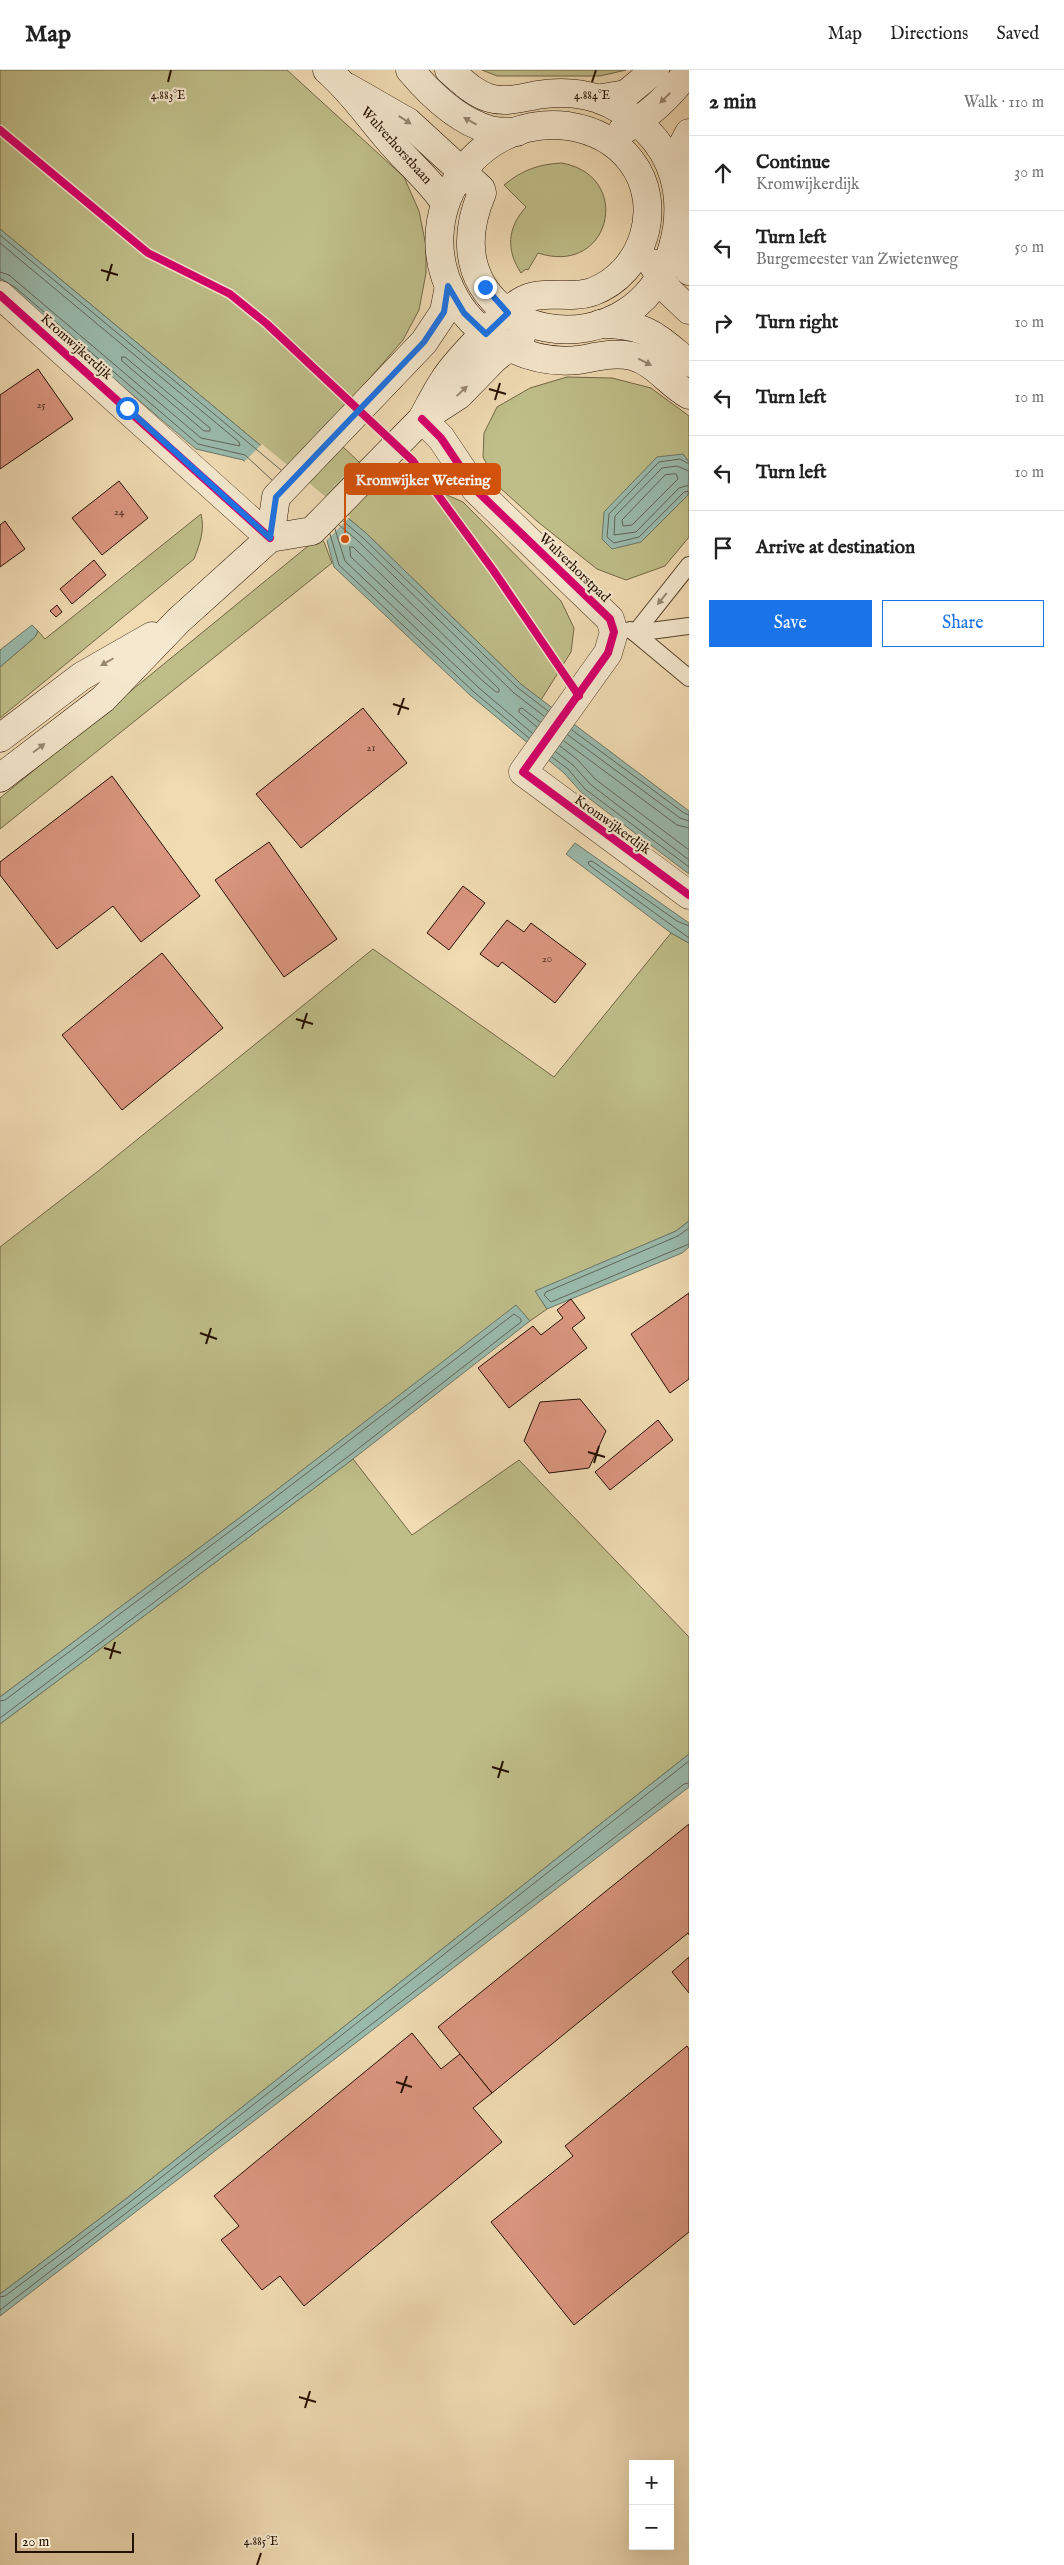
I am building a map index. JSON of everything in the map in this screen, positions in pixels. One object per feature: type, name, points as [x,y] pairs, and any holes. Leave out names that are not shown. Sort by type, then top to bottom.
[{"type":"main road","points":[[0,778],[103,699],[179,620],[270,538],[312,531],[343,497],[422,419],[459,395],[497,340],[508,313],[529,296],[577,295],[606,285],[629,264],[644,238],[648,207],[640,175],[620,149],[607,139],[578,128],[547,126],[517,132],[492,130],[474,124],[426,89],[410,70]]},
{"type":"main road","points":[[449,70],[476,92],[490,98],[509,100],[569,92],[602,98],[626,94],[655,70]]},
{"type":"main road","points":[[607,139],[651,112],[678,85],[688,70]]},
{"type":"main road","name":"Wulverhorstbaan","points":[[337,79],[408,122],[481,189],[482,193],[472,223],[471,240],[477,272],[494,300],[508,313]]},
{"type":"main road","name":"Wulverhorstbaan","points":[[337,79],[396,148],[432,184],[444,203]]},
{"type":"main road","points":[[602,98],[626,112],[657,143],[676,182]]},
{"type":"main road","points":[[517,132],[486,148],[462,171],[444,203],[440,228],[440,253],[448,286],[464,313],[497,340],[543,359],[580,360],[597,355],[618,354],[634,357],[649,364],[689,395]]},
{"type":"main road","points":[[600,324],[627,310],[650,290],[659,277],[674,243],[679,212],[676,182],[680,150],[689,133]]},
{"type":"main road","points":[[644,238],[659,277],[678,301],[689,310]]},
{"type":"main road","points":[[674,243],[689,271]]},
{"type":"main road","points":[[270,538],[276,497],[306,463],[424,342],[444,312],[448,286]]},
{"type":"main road","name":"Kromwijkerdijk","points":[[0,295],[270,538]]},
{"type":"main road","points":[[508,313],[538,327],[570,330],[600,324],[622,324],[648,330],[689,363]]},
{"type":"main road","points":[[497,340],[538,327]]},
{"type":"main road","name":"Wulverhorstpad","points":[[422,419],[440,438],[476,490],[610,619],[614,632],[608,653],[528,765]]},
{"type":"main road","points":[[0,738],[82,676],[179,620]]},
{"type":"main road","name":"Kromwijkerdijk","points":[[528,765],[689,895]]},
{"type":"lane","points":[[635,632],[689,565]]},
{"type":"lane","points":[[610,619],[635,632],[689,678]]},
{"type":"lane","points":[[635,632],[689,626]]},
{"type":"shaded area","points":[[0,70],[287,70],[404,177],[419,211],[426,246],[426,273],[419,310],[403,340],[325,430],[359,462],[408,478],[463,502],[561,601],[574,628],[571,652],[541,700],[522,685],[366,533],[0,229]]},
{"type":"shaded area","points":[[482,70],[626,70],[600,76],[497,76]]},
{"type":"shaded area","points":[[562,163],[585,172],[599,186],[605,204],[604,222],[597,238],[583,251],[563,257],[538,253],[528,270],[526,269],[521,273],[513,256],[511,239],[515,223],[526,207],[504,185],[517,175],[531,169]]},
{"type":"shaded area","points":[[567,377],[612,378],[651,388],[689,416],[689,462],[683,454],[688,495],[689,492],[689,537],[665,566],[626,580],[597,569],[538,522],[499,487],[483,457],[484,433],[497,407],[530,388]]},
{"type":"shaded area","points":[[201,514],[202,531],[194,559],[0,718],[0,667],[35,637],[38,631],[45,639]]},
{"type":"shaded area","points":[[319,537],[324,542],[332,563],[0,829],[0,798]]},
{"type":"shaded area","points":[[671,933],[689,943],[689,1221],[676,1231],[536,1292],[547,1309],[530,1321],[516,1306],[270,1495],[0,1697],[0,1247],[97,1172],[373,949],[554,1077]]},
{"type":"shaded area","points":[[353,1459],[412,1535],[519,1460],[689,1637],[689,1754],[127,2198],[0,2294],[0,1724]]},
{"type":"water","points":[[0,229],[366,533],[522,685],[689,811],[689,874],[582,793],[564,773],[471,696],[334,567],[326,537],[243,460],[196,449],[0,282]]},
{"type":"water","points":[[683,454],[689,462],[688,495],[641,542],[612,549],[602,539],[604,512],[657,457]]},
{"type":"water","points":[[32,625],[38,631],[35,637],[0,667],[0,650]]},
{"type":"water","points":[[575,843],[689,923],[689,943],[671,933],[566,854]]},
{"type":"water","points":[[689,1221],[689,1247],[682,1253],[547,1309],[535,1291],[676,1231]]},
{"type":"water","points":[[516,1305],[530,1321],[353,1459],[0,1724],[0,1697],[270,1495]]},
{"type":"water","points":[[689,1754],[689,1787],[0,2316],[0,2294],[127,2198]]},
{"type":"pier","points":[[262,444],[350,517],[325,542],[324,538],[243,463]]},
{"type":"building","points":[[38,369],[73,419],[0,469],[0,395]]},
{"type":"building","points":[[119,481],[148,518],[102,555],[72,518]]},
{"type":"building","points":[[5,521],[25,549],[0,567],[0,525]]},
{"type":"building","points":[[94,560],[106,575],[72,604],[60,589]]},
{"type":"building","points":[[57,605],[62,612],[56,617],[50,611]]},
{"type":"building","points":[[363,708],[407,763],[301,848],[256,794]]},
{"type":"building","points":[[112,776],[200,896],[141,942],[113,906],[57,949],[0,875],[0,862]]},
{"type":"building","points":[[269,842],[337,939],[284,977],[215,880]]},
{"type":"building","points":[[463,886],[485,903],[449,950],[427,933]]},
{"type":"building","points":[[507,920],[524,932],[531,923],[586,964],[555,1003],[502,962],[498,967],[480,954]]},
{"type":"building","points":[[162,953],[223,1028],[122,1110],[62,1035]]},
{"type":"building","points":[[689,1293],[689,1379],[670,1393],[631,1334]]},
{"type":"building","points":[[571,1299],[585,1318],[572,1328],[587,1348],[509,1408],[478,1368],[533,1326],[541,1335],[563,1318],[557,1310]]},
{"type":"building","points":[[580,1399],[606,1431],[589,1468],[549,1473],[524,1441],[540,1402]]},
{"type":"building","points":[[658,1420],[673,1440],[610,1490],[595,1472]]},
{"type":"building","points":[[689,1824],[689,1935],[688,1933],[492,2093],[438,2027]]},
{"type":"building","points":[[689,1957],[689,1993],[672,1972]]},
{"type":"building","points":[[412,2033],[441,2069],[460,2054],[492,2093],[473,2108],[502,2142],[304,2306],[280,2276],[262,2290],[221,2240],[239,2226],[214,2196]]},
{"type":"building","points":[[687,2046],[689,2049],[689,2232],[574,2325],[491,2222],[573,2156],[565,2146]]},
{"type":"cycle path","points":[[0,130],[148,253],[230,294],[267,324],[413,461],[493,570],[579,696]]},
{"type":"cycle path","points":[[0,295],[270,538]]},
{"type":"cycle path","points":[[422,419],[441,438],[476,490],[610,619],[614,632],[608,653],[523,772],[689,895]]},
{"type":"place","name":"Kromwijker Wetering","points":[[345,539]]},
{"type":"route","points":[[127,408],[270,538],[276,497],[306,463],[424,342],[444,312],[448,286],[464,313],[486,334],[508,313],[494,300],[485,287]]}]
